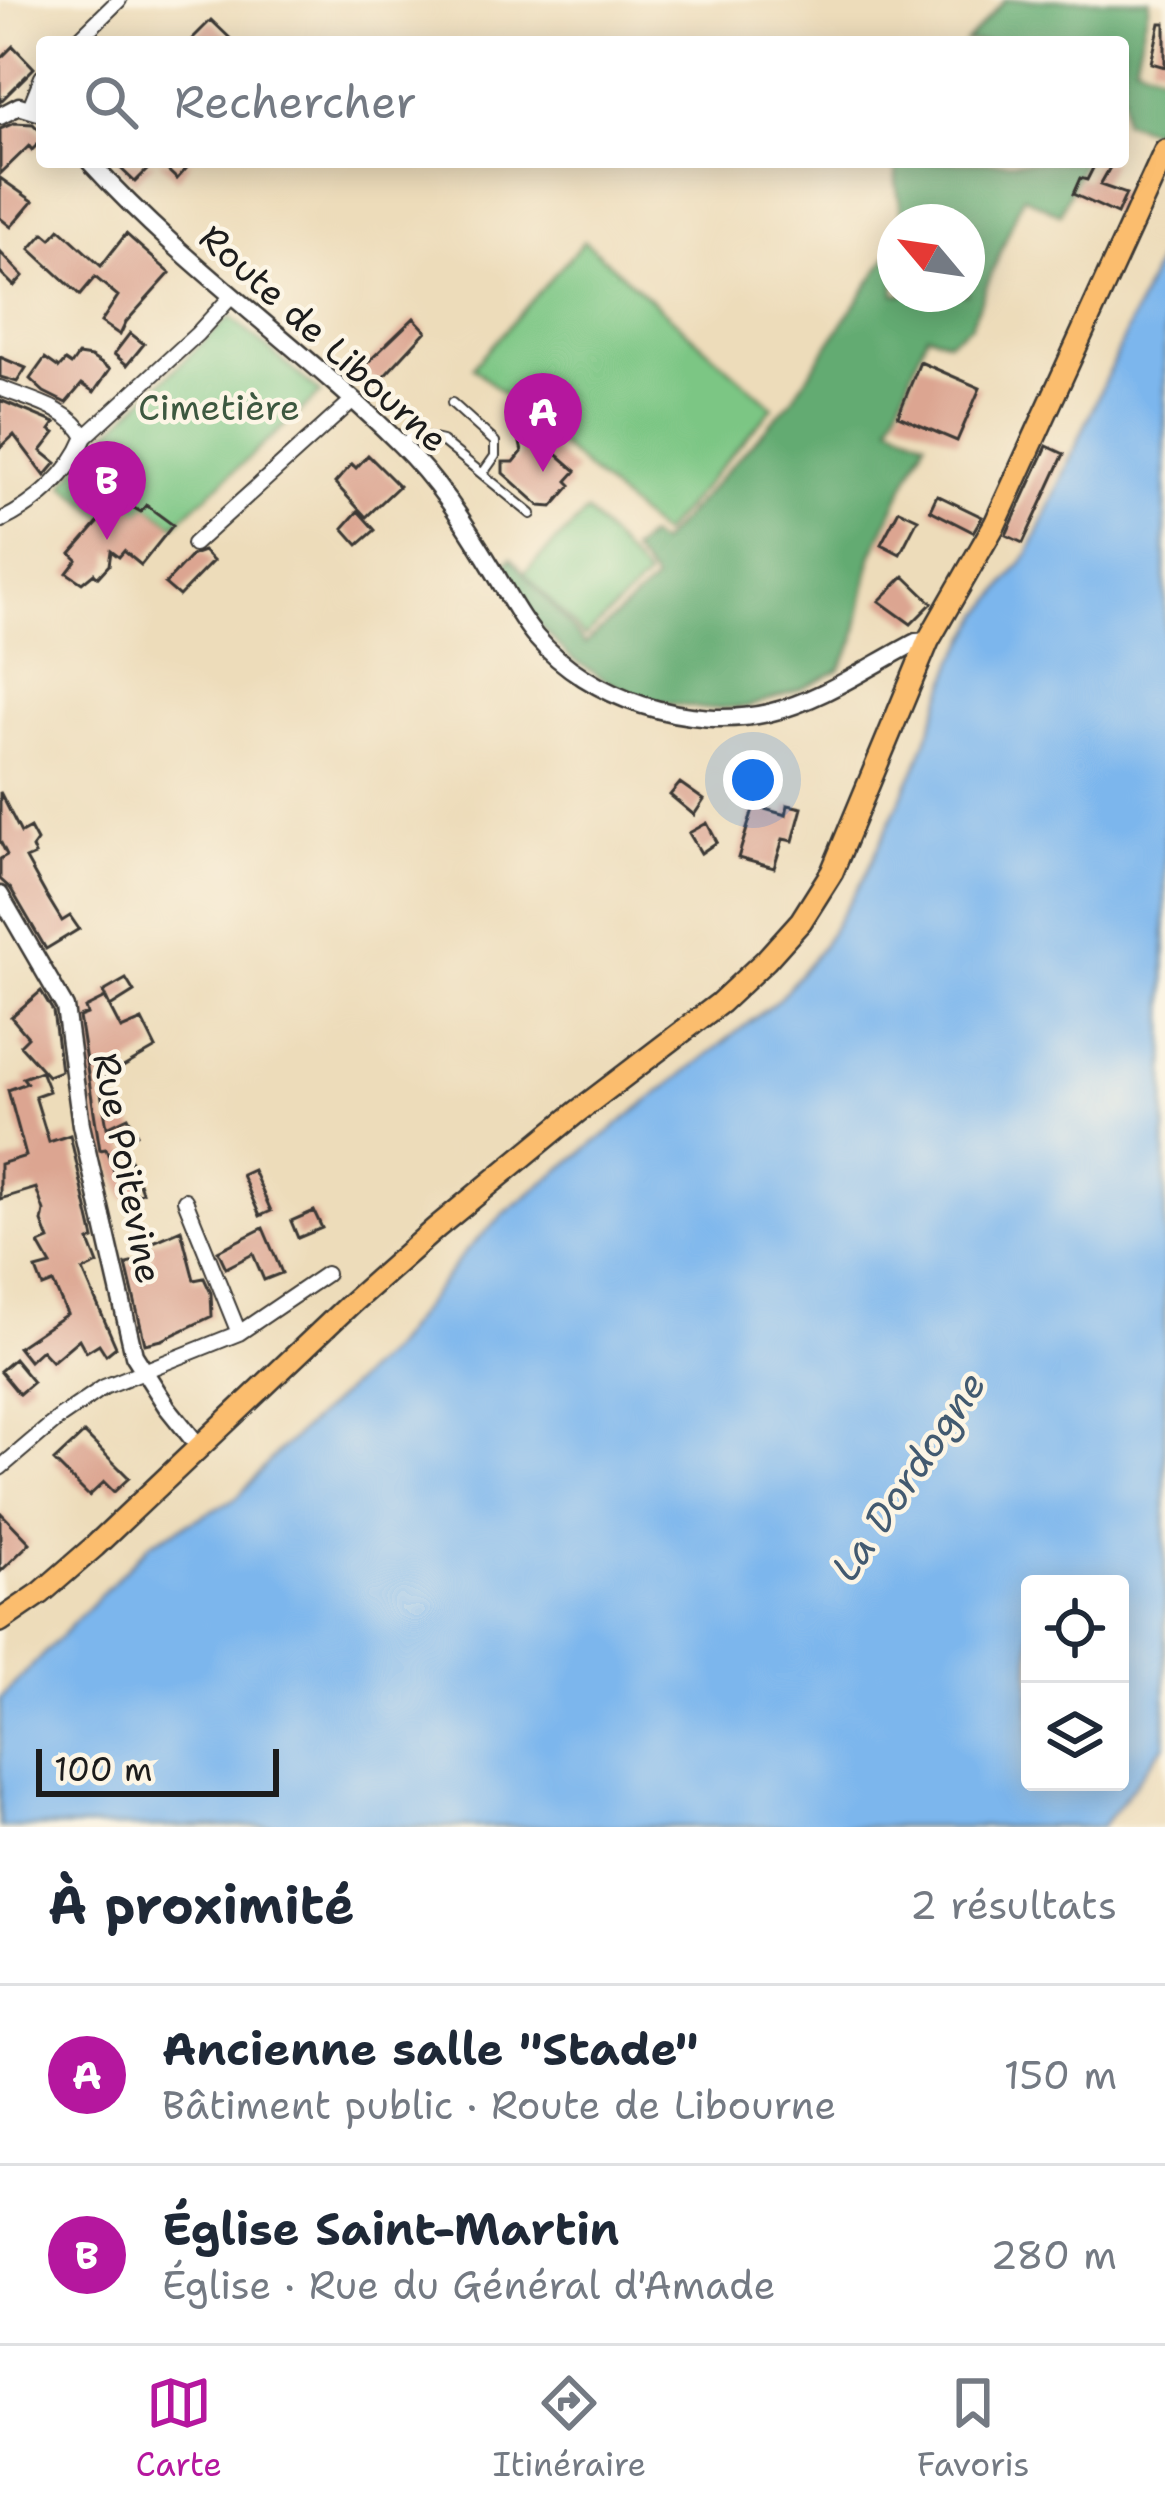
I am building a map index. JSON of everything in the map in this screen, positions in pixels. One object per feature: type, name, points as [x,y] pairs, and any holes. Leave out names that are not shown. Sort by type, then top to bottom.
[{"type":"main road","points":[[0,1621],[95,1546],[436,1228],[719,1003],[801,921],[832,872],[928,641],[995,524],[1165,151]]},
{"type":"street","points":[[82,36],[119,0]]},
{"type":"street","points":[[0,116],[19,106],[36,110]]},
{"type":"street","name":"Route de Libourne","points":[[96,168],[179,253],[401,445],[455,508],[537,639],[595,683],[632,701],[712,719],[767,713],[826,692],[916,642],[928,641]]},
{"type":"street","points":[[0,521],[52,486],[86,437],[230,298]]},
{"type":"street","points":[[0,388],[55,410],[86,437]]},
{"type":"street","points":[[194,544],[353,400]]},
{"type":"street","name":"Rue Poitevine","points":[[0,896],[65,1007],[81,1125],[128,1338],[142,1369],[200,1448]]},
{"type":"street","points":[[184,1200],[239,1333]]},
{"type":"street","points":[[0,1468],[104,1387],[239,1333],[326,1274]]},
{"type":"lane","points":[[452,403],[495,442],[495,456],[483,473]]},
{"type":"lane","points":[[401,445],[412,434],[442,441],[531,514]]},
{"type":"green space","points":[[1005,0],[1150,0],[1135,63],[1165,75],[1165,96],[1154,131],[1129,123],[1129,36],[972,36]]},
{"type":"green space","points":[[897,168],[1080,168],[1060,214],[1023,196],[985,290],[985,204],[900,204]]},
{"type":"green space","points":[[584,241],[773,407],[661,535],[473,367]]},
{"type":"green space","points":[[877,272],[877,312],[976,312],[971,325],[949,341],[927,334],[891,424],[926,440],[872,554],[855,641],[839,670],[747,707],[704,709],[646,700],[571,658],[536,622],[501,567],[511,558],[585,644],[655,581],[631,551],[648,537],[659,544],[790,402]]},
{"type":"green space","name":"Cimetière","points":[[230,317],[321,393],[174,525],[147,505],[139,514],[122,501],[106,518],[64,485],[96,444]]},
{"type":"green space","points":[[587,512],[647,578],[585,637],[524,573]]},
{"type":"water","name":"La Dordogne","points":[[1165,244],[1165,1744],[1102,1827],[0,1827],[0,1699],[151,1543],[237,1498],[279,1451],[391,1349],[465,1252],[505,1213],[778,1000],[818,952],[864,878],[920,758],[955,660],[1029,553]]},
{"type":"building","points":[[211,20],[228,36],[195,36]]},
{"type":"building","points":[[1160,23],[1165,23],[1165,67],[1151,63]]},
{"type":"building","points":[[13,46],[34,68],[0,102],[0,59]]},
{"type":"building","points":[[14,123],[36,127],[36,146],[32,150],[29,146],[0,174],[0,129]]},
{"type":"building","points":[[120,168],[149,168],[135,182]]},
{"type":"building","points":[[165,168],[187,168],[177,179]]},
{"type":"building","points":[[1093,168],[1110,168],[1100,185],[1126,194],[1117,214],[1073,194],[1080,178],[1087,180]]},
{"type":"building","points":[[0,178],[33,201],[11,227],[0,218]]},
{"type":"building","points":[[60,229],[101,266],[126,234],[170,273],[120,335],[101,322],[118,296],[95,277],[80,295],[30,249],[44,233],[51,239]]},
{"type":"building","points":[[0,252],[23,276],[14,286],[0,272]]},
{"type":"building","points":[[414,318],[426,331],[377,384],[362,368]]},
{"type":"building","points":[[130,333],[144,344],[127,365],[114,354]]},
{"type":"building","points":[[78,355],[110,369],[94,392],[82,384],[66,403],[30,379],[45,358],[59,368],[65,361],[71,365]]},
{"type":"building","points":[[0,357],[26,368],[17,382],[0,377]]},
{"type":"building","points":[[920,362],[980,388],[957,441],[898,416]]},
{"type":"building","points":[[0,400],[55,423],[50,430],[55,433],[41,451],[56,463],[45,476],[14,435],[0,448]]},
{"type":"building","points":[[536,436],[576,471],[567,481],[571,485],[552,507],[540,506],[503,473],[503,462],[514,462],[522,452],[520,443],[530,444]]},
{"type":"building","points":[[1047,446],[1064,454],[1023,543],[1006,535]]},
{"type":"building","points":[[368,455],[399,486],[366,517],[335,483]]},
{"type":"building","points":[[937,495],[982,517],[973,532],[930,510]]},
{"type":"building","points":[[120,500],[141,512],[146,505],[173,525],[141,565],[124,551],[119,557],[111,551],[109,565],[98,577],[94,573],[82,583],[67,573],[77,560],[71,554]]},
{"type":"building","points":[[899,510],[918,519],[900,554],[881,544]]},
{"type":"building","points":[[358,511],[375,530],[358,545],[343,528]]},
{"type":"building","points":[[203,551],[213,561],[179,596],[165,584],[192,555]]},
{"type":"building","points":[[904,576],[932,603],[911,624],[879,601]]},
{"type":"building","points":[[680,783],[704,800],[694,815],[670,795]]},
{"type":"building","points":[[0,792],[21,833],[30,828],[37,841],[32,848],[35,855],[26,859],[45,893],[62,921],[70,916],[79,929],[46,949],[11,889],[0,879],[0,859],[7,855],[0,841]]},
{"type":"building","points":[[788,805],[802,808],[793,841],[783,839],[774,868],[738,858],[754,806],[786,815]]},
{"type":"building","points":[[707,823],[717,842],[701,853],[689,833]]},
{"type":"building","points":[[126,979],[134,992],[110,1007],[103,992]]},
{"type":"building","points":[[41,991],[53,1011],[61,1071],[48,1076],[20,1045],[28,1037],[11,1017]]},
{"type":"building","points":[[105,998],[121,1029],[142,1020],[156,1048],[99,1081],[107,1127],[128,1117],[137,1134],[124,1142],[142,1192],[124,1199],[106,1149],[100,1150],[79,1017],[87,1014],[85,1008]]},
{"type":"building","points":[[41,1071],[49,1091],[35,1096],[49,1142],[70,1135],[94,1239],[89,1241],[98,1264],[83,1271],[116,1347],[106,1355],[99,1344],[86,1352],[79,1339],[52,1362],[41,1350],[29,1361],[18,1347],[67,1314],[53,1283],[43,1287],[36,1269],[51,1265],[39,1244],[49,1240],[36,1188],[0,1199],[0,1164],[26,1156],[8,1090]]},
{"type":"building","points":[[253,1170],[271,1211],[260,1216],[242,1175]]},
{"type":"building","points":[[314,1211],[322,1228],[298,1238],[291,1221]]},
{"type":"building","points":[[263,1228],[282,1273],[264,1280],[253,1254],[226,1268],[218,1251]]},
{"type":"building","points":[[181,1230],[194,1280],[204,1278],[211,1293],[212,1316],[145,1344],[126,1264],[152,1258],[151,1243]]},
{"type":"building","points":[[14,1359],[33,1382],[19,1394],[0,1371]]},
{"type":"building","points":[[84,1433],[129,1478],[114,1492],[104,1482],[89,1496],[54,1461]]},
{"type":"building","points":[[0,1512],[30,1543],[0,1572]]},
{"type":"place","name":"Ancienne salle \"Stade\"","points":[[543,472]]},
{"type":"place","name":"Église Saint-Martin","points":[[107,540]]}]
